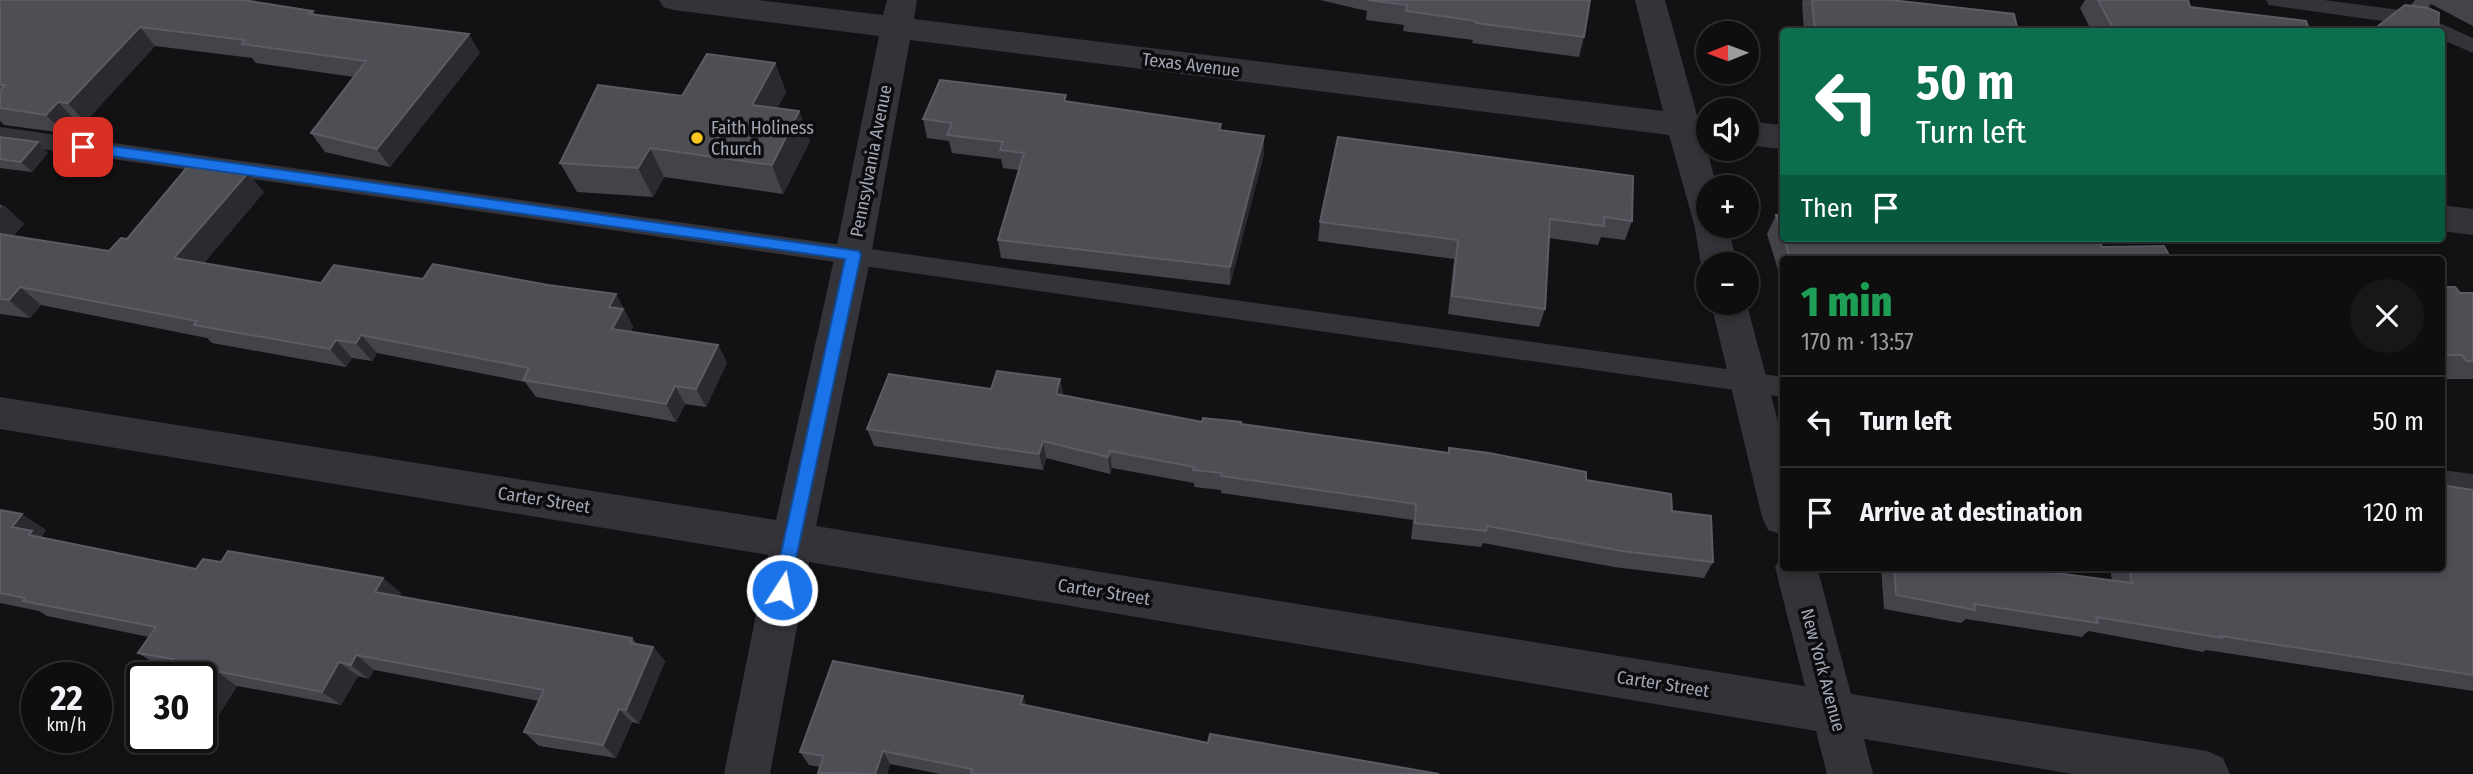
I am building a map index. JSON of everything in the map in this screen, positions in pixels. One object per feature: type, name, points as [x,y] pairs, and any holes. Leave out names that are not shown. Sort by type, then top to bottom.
[{"type":"street","name":"Texas Avenue","points":[[674,0],[899,14],[1696,126]]},
{"type":"street","points":[[1650,0],[1696,126]]},
{"type":"street","name":"Pennsylvania Avenue","points":[[747,774],[792,540],[853,255],[899,14]]},
{"type":"street","points":[[1759,134],[1780,137]]},
{"type":"street","points":[[2445,218],[2473,222]]},
{"type":"street","points":[[1734,315],[1766,385],[1780,494]]},
{"type":"street","name":"Carter Street","points":[[0,413],[792,540],[2207,774]]},
{"type":"street","name":"New York Avenue","points":[[1797,571],[1850,774]]},
{"type":"lane","points":[[2276,0],[2402,16],[2436,28]]},
{"type":"lane","points":[[2445,32],[2473,46]]},
{"type":"lane","points":[[0,135],[1766,385]]},
{"type":"lane","points":[[2445,482],[2473,485]]},
{"type":"building","points":[[0,0],[243,0],[313,11],[309,14],[469,34],[377,149],[311,133],[366,61],[242,44],[245,40],[140,27],[68,103],[58,102],[46,115],[0,108],[0,91],[5,85],[0,85]]},
{"type":"building","points":[[1368,0],[1590,0],[1584,37],[1476,23],[1406,11],[1407,5]]},
{"type":"building","points":[[1812,0],[1891,0],[2014,14],[2017,28],[1815,28]]},
{"type":"building","points":[[2098,0],[2188,0],[2190,7],[2306,21],[2309,28],[2113,28]]},
{"type":"building","points":[[2405,5],[2428,8],[2439,13],[2438,28],[2377,27]]},
{"type":"building","points":[[707,54],[775,63],[752,105],[799,111],[772,165],[650,148],[638,168],[560,163],[598,85],[682,96]]},
{"type":"building","points":[[940,80],[1066,95],[1064,101],[1221,124],[1219,130],[1264,136],[1230,267],[998,240],[1024,153],[1000,150],[1003,142],[947,135],[952,123],[923,119]]},
{"type":"building","points":[[0,137],[38,142],[21,162],[0,159]]},
{"type":"building","points":[[1338,137],[1633,176],[1632,221],[1604,217],[1604,226],[1550,219],[1545,309],[1452,296],[1458,240],[1320,222]]},
{"type":"building","points":[[189,165],[248,173],[174,258],[321,283],[334,265],[423,279],[433,264],[548,285],[616,294],[609,307],[623,309],[612,329],[718,345],[696,389],[675,386],[666,404],[523,380],[529,368],[361,335],[356,343],[336,340],[330,349],[194,325],[197,321],[20,287],[9,300],[0,299],[0,234],[109,251],[121,238],[127,239]]},
{"type":"building","points":[[1785,242],[2083,242],[2100,243],[2102,247],[2164,246],[2169,256],[1789,256]]},
{"type":"building","points":[[2445,287],[2455,287],[2460,293],[2473,293],[2473,361],[2466,361],[2462,355],[2445,355]]},
{"type":"building","points":[[997,371],[1060,379],[1056,394],[1202,422],[1203,418],[1241,422],[1449,453],[1449,448],[1489,453],[1586,472],[1586,480],[1671,494],[1672,511],[1711,516],[1713,562],[1622,551],[1487,526],[1486,531],[1415,523],[1416,504],[1221,476],[1222,473],[1193,470],[1194,467],[1110,451],[1108,457],[1043,441],[1039,454],[867,429],[889,374],[991,389]]},
{"type":"building","points":[[2445,486],[2473,490],[2473,675],[2096,617],[2098,623],[1974,604],[1975,610],[1896,595],[1894,571],[2049,571],[2132,583],[2130,571],[2445,571]]},
{"type":"building","points":[[0,510],[22,514],[12,527],[32,531],[29,535],[196,569],[203,559],[221,562],[228,551],[383,578],[375,592],[632,638],[630,643],[653,647],[626,710],[619,709],[603,745],[524,732],[544,690],[356,655],[351,665],[339,662],[322,692],[217,671],[217,662],[171,662],[173,659],[138,653],[156,627],[23,601],[25,598],[0,593]]},
{"type":"building","points":[[833,661],[1023,696],[1020,704],[1208,743],[1210,734],[1439,774],[971,774],[972,769],[883,751],[875,774],[818,773],[824,756],[800,752]]},
{"type":"place","name":"Faith Holiness Church","points":[[697,138]]},
{"type":"route","points":[[83,147],[853,255],[782,590]]}]
